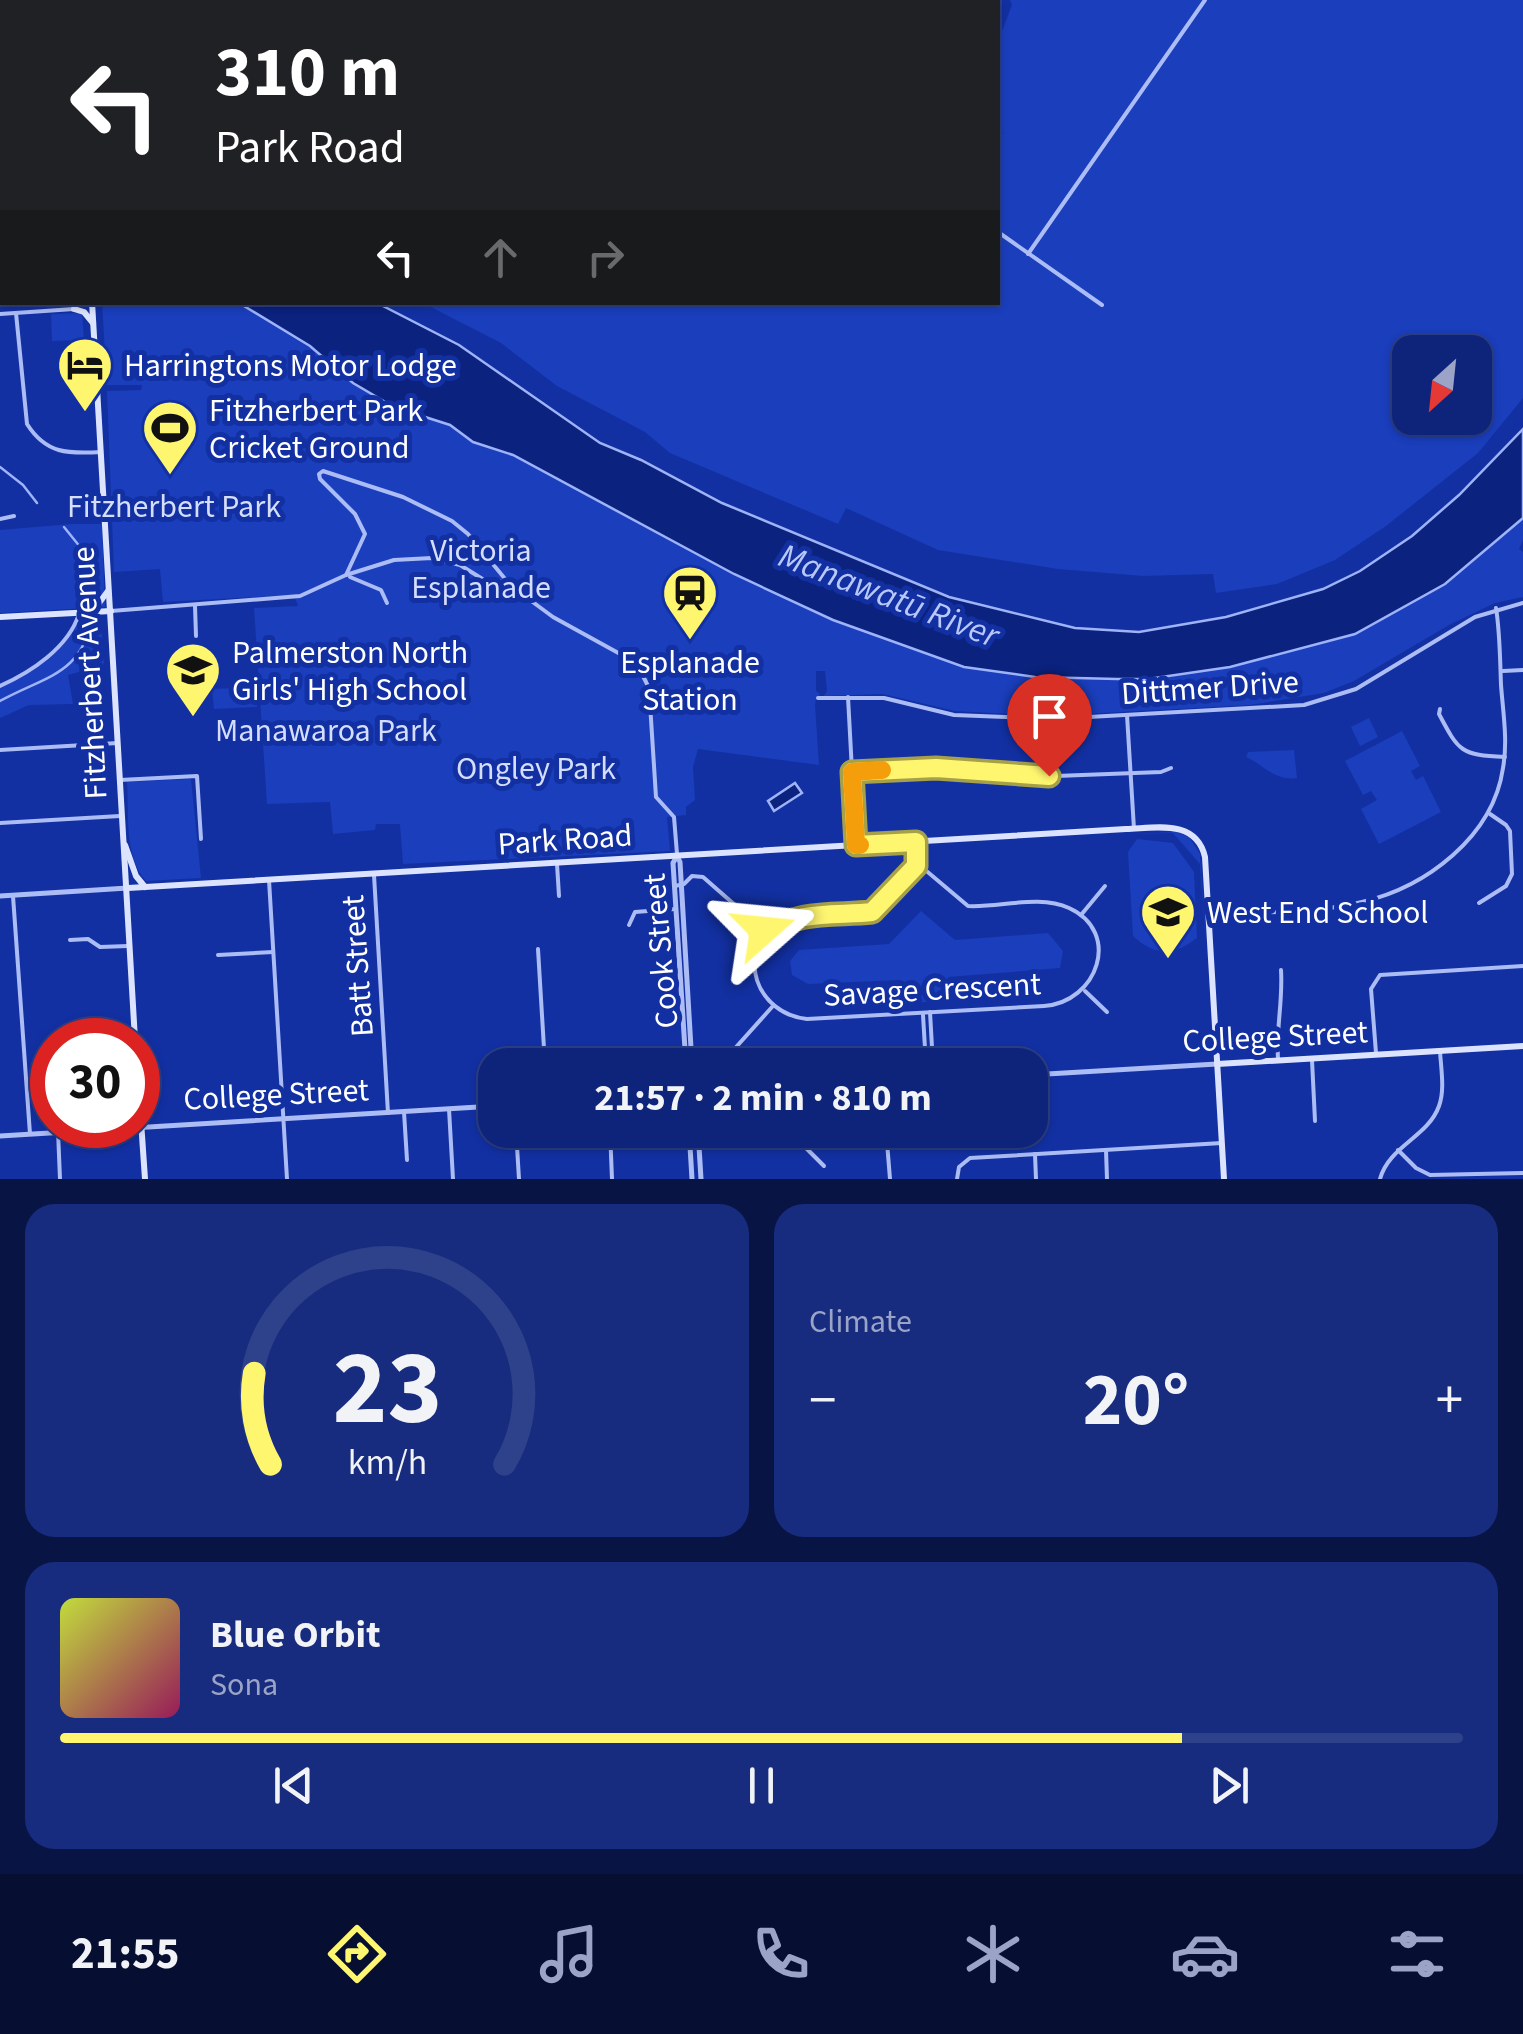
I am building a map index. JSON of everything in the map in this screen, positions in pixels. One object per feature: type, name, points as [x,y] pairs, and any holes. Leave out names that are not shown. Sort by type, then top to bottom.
[{"type":"main road","points":[[74,310],[83,305]]},
{"type":"main road","name":"Fitzherbert Avenue","points":[[90,305],[135,1018]]},
{"type":"main road","points":[[74,310],[87,315],[93,324]]},
{"type":"main road","points":[[58,614],[94,606],[110,588]]},
{"type":"main road","points":[[0,617],[111,611]]},
{"type":"main road","name":"Park Road","points":[[128,888],[1178,828],[1194,836],[1206,857],[1210,914]]},
{"type":"main road","points":[[124,842],[138,880],[146,888]]},
{"type":"main road","points":[[1210,914],[1224,1179]]},
{"type":"main road","name":"College Street","points":[[1217,1064],[1523,1046]]},
{"type":"main road","points":[[143,1148],[145,1179]]},
{"type":"street","points":[[1028,254],[1205,0]]},
{"type":"street","points":[[1000,233],[1102,306]]},
{"type":"street","points":[[36,305],[36,312]]},
{"type":"street","points":[[0,314],[74,310]]},
{"type":"street","points":[[16,313],[27,424],[34,436],[52,450],[65,454],[101,452]]},
{"type":"street","points":[[346,575],[364,534],[355,514],[320,479],[320,472],[403,497],[452,521],[468,534],[505,581],[553,616],[622,655],[650,688],[656,797],[674,817],[677,856]]},
{"type":"street","points":[[0,519],[14,516]]},
{"type":"street","points":[[111,611],[300,596],[346,575],[394,560],[426,558],[454,563],[488,583],[505,581]]},
{"type":"street","points":[[346,575],[381,590],[387,603]]},
{"type":"street","name":"Dittmer Drive","points":[[818,698],[884,698],[954,715],[1054,719],[1277,708],[1356,689],[1449,630],[1496,608],[1523,603]]},
{"type":"street","points":[[194,606],[196,636]]},
{"type":"street","points":[[1210,914],[1338,907],[1384,896],[1424,877],[1471,837],[1499,788],[1505,757],[1496,608]]},
{"type":"street","points":[[0,686],[65,642],[79,613]]},
{"type":"street","points":[[1500,670],[1523,670]]},
{"type":"street","points":[[848,697],[856,845]]},
{"type":"street","points":[[1440,709],[1460,750],[1505,757]]},
{"type":"street","points":[[1127,715],[1134,829]]},
{"type":"street","points":[[0,750],[118,743]]},
{"type":"street","points":[[852,772],[936,768],[1030,777],[1161,772],[1171,768]]},
{"type":"street","points":[[120,780],[197,776],[201,838]]},
{"type":"street","points":[[1479,903],[1506,886],[1512,874],[1510,832],[1506,824],[1488,813]]},
{"type":"street","points":[[0,823],[122,816]]},
{"type":"street","points":[[735,1048],[772,1007],[755,974],[758,952],[768,934],[799,917],[872,912],[917,863],[916,842]]},
{"type":"street","name":"Cook Street","points":[[677,856],[677,909],[684,975]]},
{"type":"street","points":[[917,863],[968,906],[1053,903],[1081,915],[1105,886]]},
{"type":"street","points":[[557,864],[559,896]]},
{"type":"street","name":"Batt Street","points":[[374,875],[388,1113]]},
{"type":"street","points":[[678,886],[692,876],[703,877],[768,934]]},
{"type":"street","points":[[269,880],[287,1179]]},
{"type":"street","name":"Cook Street","points":[[678,886],[688,1048]]},
{"type":"street","name":"Park Road","points":[[0,896],[128,888]]},
{"type":"street","points":[[13,896],[30,1134]]},
{"type":"street","points":[[628,925],[635,912],[677,909]]},
{"type":"street","name":"Savage Crescent","points":[[772,1007],[807,1020],[1052,1006],[1084,990],[1094,972],[1098,956],[1094,932],[1081,915]]},
{"type":"street","points":[[70,940],[88,939],[100,948],[130,946]]},
{"type":"street","points":[[538,950],[544,1048]]},
{"type":"street","points":[[218,956],[273,952]]},
{"type":"street","points":[[1376,1055],[1372,989],[1380,975],[1523,966]]},
{"type":"street","points":[[1278,1060],[1276,1020],[1283,1005],[1281,970]]},
{"type":"street","points":[[1084,990],[1108,1012]]},
{"type":"street","points":[[929,1048],[930,1012]]},
{"type":"street","points":[[922,1013],[927,1048]]},
{"type":"street","points":[[1380,1179],[1386,1164],[1438,1110],[1442,1082],[1440,1051]]},
{"type":"street","points":[[1312,1059],[1315,1120]]},
{"type":"street","name":"College Street","points":[[1048,1074],[1217,1064]]},
{"type":"street","name":"College Street","points":[[160,1126],[478,1107]]},
{"type":"street","points":[[449,1109],[453,1179]]},
{"type":"street","points":[[404,1112],[407,1160]]},
{"type":"street","name":"College Street","points":[[0,1136],[30,1134]]},
{"type":"street","points":[[957,1179],[959,1166],[970,1158],[1222,1143]]},
{"type":"street","points":[[59,1148],[60,1179]]},
{"type":"street","points":[[517,1148],[519,1179]]},
{"type":"street","points":[[611,1148],[612,1179]]},
{"type":"street","points":[[690,1148],[692,1179]]},
{"type":"street","points":[[699,1148],[700,1179]]},
{"type":"street","points":[[806,1148],[824,1166]]},
{"type":"street","points":[[887,1148],[890,1179]]},
{"type":"street","points":[[1106,1150],[1108,1179]]},
{"type":"street","points":[[1398,1150],[1422,1172],[1451,1178],[1523,1173]]},
{"type":"street","points":[[1035,1154],[1036,1179]]},
{"type":"green space","points":[[1010,0],[1523,0],[1523,398],[1478,453],[1386,526],[1335,560],[1277,584],[1216,593],[1213,574],[1143,576],[1058,569],[938,550],[846,508],[838,524],[670,453],[645,432],[557,386],[501,343],[427,305],[1000,305],[1000,31],[1012,5]]},
{"type":"green space","points":[[102,305],[242,305],[310,346],[353,383],[394,407],[450,425],[473,442],[513,455],[734,573],[1035,677],[1148,679],[1230,667],[1355,634],[1445,584],[1523,518],[1519,549],[1523,552],[1523,597],[1495,603],[1449,625],[1354,681],[1324,693],[1250,705],[1047,716],[955,711],[883,694],[824,696],[825,671],[816,671],[816,691],[820,694],[815,705],[819,765],[698,749],[693,767],[695,800],[686,807],[686,815],[667,817],[670,851],[403,864],[400,824],[376,824],[375,830],[333,834],[330,802],[267,804],[254,608],[298,606],[294,595],[163,602],[160,569],[114,572],[107,391],[141,390],[142,385],[107,385]]},
{"type":"green space","points":[[82,313],[84,340],[52,341],[51,314]]},
{"type":"green space","points":[[102,524],[105,607],[0,613],[0,530]]},
{"type":"green space","points":[[78,618],[101,621],[104,665],[68,675],[73,704],[29,705],[0,718],[0,686],[45,658]]},
{"type":"green space","points":[[256,687],[257,707],[214,709],[212,689]]},
{"type":"green space","points":[[1369,718],[1378,737],[1360,746],[1351,727]]},
{"type":"green space","points":[[1402,731],[1420,766],[1411,771],[1416,780],[1423,776],[1441,812],[1379,844],[1361,809],[1377,800],[1371,791],[1363,795],[1345,761]]},
{"type":"green space","points":[[1294,750],[1297,778],[1276,775],[1246,757],[1248,752]]},
{"type":"green space","points":[[191,779],[201,878],[146,881],[131,847],[127,782]]},
{"type":"green space","points":[[1177,832],[1189,837],[1200,854],[1208,973],[1200,864],[1173,833],[1128,834]]},
{"type":"green space","points":[[1137,839],[1173,843],[1194,872],[1197,938],[1172,951],[1156,950],[1133,936],[1128,852]]},
{"type":"green space","points":[[921,911],[955,940],[1048,933],[1063,951],[1060,968],[948,977],[949,1001],[903,1003],[901,980],[808,984],[792,975],[790,961],[799,950],[889,944]]},
{"type":"water","name":"Manawatū River","points":[[242,305],[381,305],[459,345],[600,443],[722,503],[949,597],[1075,628],[1139,632],[1226,617],[1323,589],[1360,571],[1412,536],[1459,495],[1523,429],[1523,518],[1445,584],[1355,634],[1230,667],[1148,679],[1035,677],[964,667],[833,620],[734,574],[513,455],[473,442],[450,425],[394,407],[353,383],[310,346]]},
{"type":"water","points":[[795,783],[802,793],[774,811],[768,801]]},
{"type":"waterway","points":[[0,467],[23,485],[37,503]]},
{"type":"waterway","points":[[64,527],[85,553]]},
{"type":"waterway","points":[[0,701],[49,678],[72,661],[89,633],[94,612]]},
{"type":"waterway","points":[[1130,679],[1131,692]]},
{"type":"slow traffic","points":[[860,845],[856,845],[852,772],[882,770]]},
{"type":"place","name":"Harringtons Motor Lodge","points":[[85,414]]},
{"type":"place","name":"Fitzherbert Park Cricket Ground","points":[[170,477]]},
{"type":"place","name":"Esplanade Station","points":[[690,642]]},
{"type":"place","name":"Palmerston North Girls' High School","points":[[193,719]]},
{"type":"place","name":"West End School","points":[[1168,961]]},
{"type":"route","points":[[764,930],[768,934],[799,917],[872,912],[916,866],[916,842],[856,845],[852,772],[936,768],[1049,776]]},
{"type":"park label","name":"Fitzherbert Park","points":[[174,506]]},
{"type":"park label","name":"Victoria Esplanade","points":[[481,568]]},
{"type":"park label","name":"Manawaroa Park","points":[[326,730]]},
{"type":"park label","name":"Ongley Park","points":[[536,768]]}]
